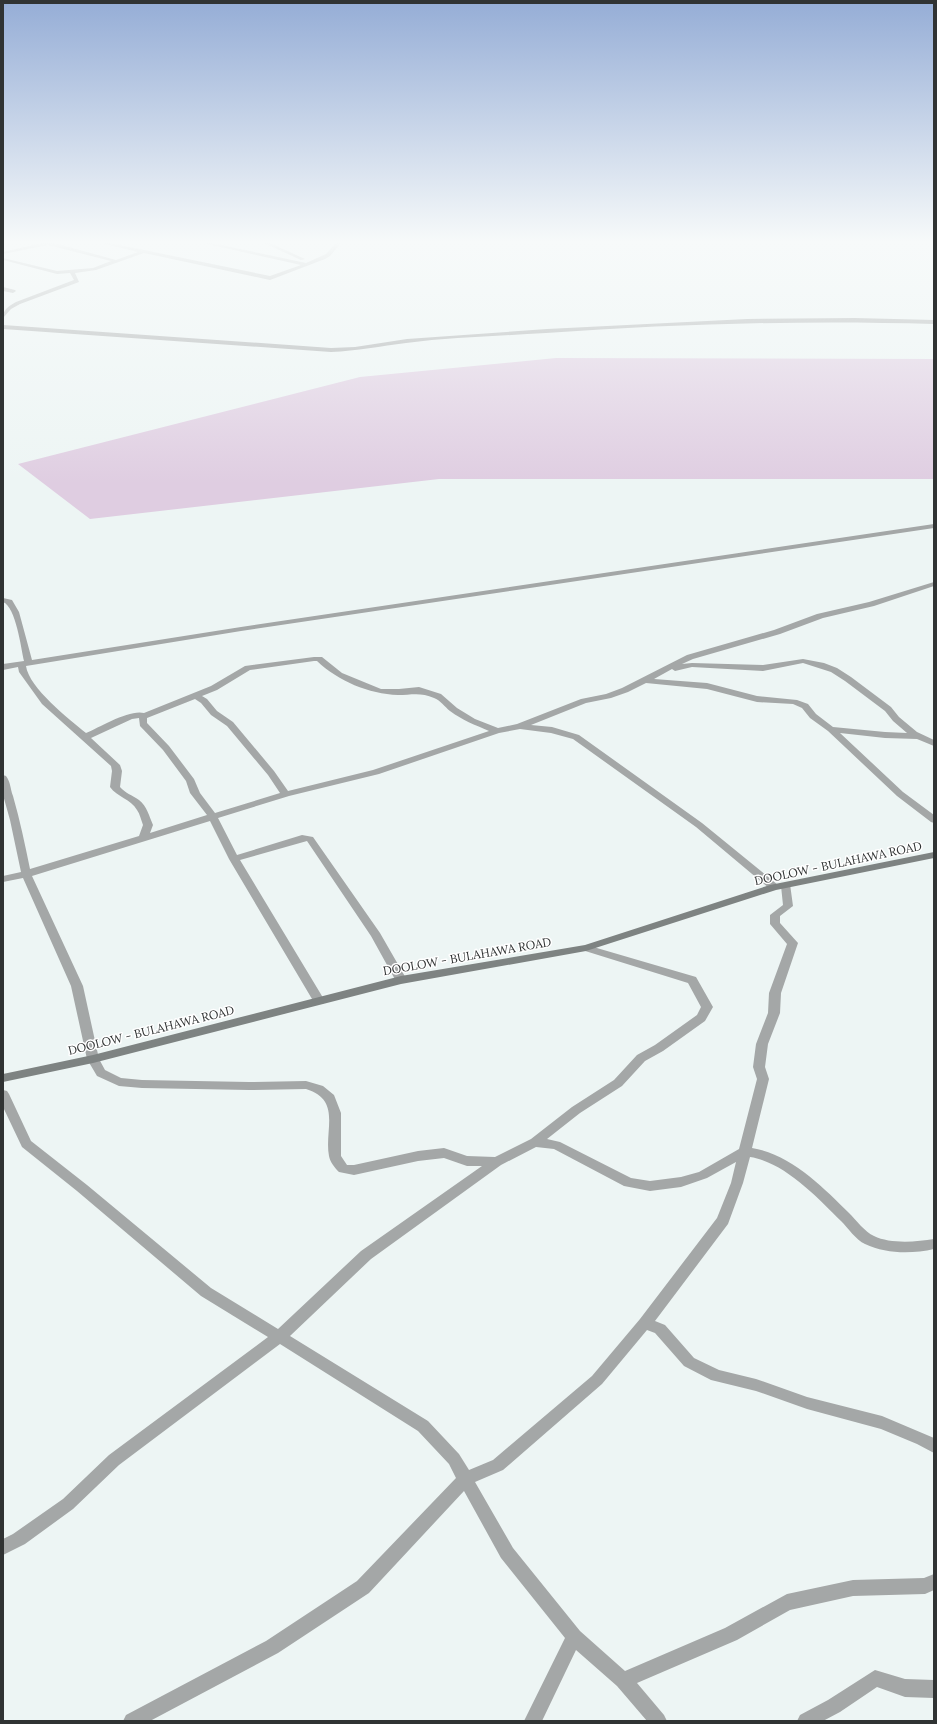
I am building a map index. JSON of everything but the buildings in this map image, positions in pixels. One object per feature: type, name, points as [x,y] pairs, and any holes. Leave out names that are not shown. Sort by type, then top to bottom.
[{"type":"main road","name":"DOOLOW - BULAHAWA ROAD","points":[[5,1076],[93,1059],[402,980],[586,948],[780,887],[934,855]]},
{"type":"street","points":[[3,327],[331,350],[354,349],[407,341],[547,331],[697,323]]},
{"type":"street","points":[[3,667],[241,629],[934,526]]},
{"type":"street","points":[[3,879],[26,874],[286,794],[376,772],[497,732],[520,726],[584,702],[625,690],[690,657],[777,632],[820,616],[872,604],[934,584]]},
{"type":"street","points":[[3,600],[9,601],[12,604],[18,620],[26,664],[23,672],[45,702],[115,765],[117,771],[116,787],[119,792],[136,802],[142,809],[148,825],[143,838]]},
{"type":"street","points":[[85,738],[130,717],[141,715],[144,717],[196,696],[214,688],[248,668],[314,658],[339,675],[380,691],[399,692],[419,690],[438,696],[454,710],[472,721],[497,732]]},
{"type":"street","points":[[664,670],[692,666],[763,668],[803,661],[821,665],[834,670],[848,679],[888,709],[896,719],[918,736],[934,743]]},
{"type":"street","points":[[643,680],[708,686],[757,699],[794,702],[805,706],[813,716],[831,729],[872,770],[934,820]]},
{"type":"street","points":[[196,696],[204,700],[214,713],[230,724],[240,734],[286,794]]},
{"type":"street","points":[[144,717],[142,724],[177,762],[191,781],[195,793],[203,806],[213,817],[234,860],[319,1001]]},
{"type":"street","points":[[132,1721],[272,1647],[363,1587],[465,1479],[498,1465],[597,1380],[645,1323],[723,1220],[737,1183],[763,1079],[759,1067],[762,1044],[774,1013],[776,993],[793,943],[774,924],[775,915],[788,906],[780,887],[699,825],[576,737],[552,730],[520,726]]},
{"type":"street","points":[[831,729],[885,735],[934,738]]},
{"type":"street","points":[[4,783],[15,820],[26,874],[77,986],[93,1059],[101,1073],[119,1082],[183,1085],[306,1085],[319,1089],[330,1098],[335,1112],[335,1157],[343,1169],[354,1170],[418,1156],[444,1153],[467,1161],[497,1162]]},
{"type":"street","points":[[234,860],[302,838],[310,839],[376,935],[402,980]]},
{"type":"street","points":[[3,1547],[19,1539],[68,1504],[114,1460],[279,1337],[366,1255],[497,1162],[535,1142],[576,1110],[618,1083],[641,1058],[659,1048],[701,1018],[707,1007],[692,980],[586,948]]},
{"type":"street","points":[[3,1094],[26,1144],[82,1188],[206,1292],[423,1426],[454,1459],[507,1553],[574,1637],[623,1680],[658,1721]]},
{"type":"street","points":[[535,1142],[556,1145],[630,1182],[650,1186],[681,1182],[703,1175],[744,1152],[765,1155],[782,1164],[821,1193],[868,1240],[888,1246],[924,1246],[934,1244]]},
{"type":"street","points":[[645,1323],[660,1329],[689,1362],[716,1376],[756,1384],[807,1403],[882,1423],[922,1439],[934,1446]]},
{"type":"street","points":[[623,1680],[730,1634],[787,1602],[853,1588],[925,1586],[934,1582]]},
{"type":"street","points":[[533,1721],[574,1637]]},
{"type":"street","points":[[806,1721],[834,1706],[875,1678],[905,1688],[934,1689]]},
{"type":"shaded area","points":[[556,358],[934,359],[934,479],[439,479],[90,519],[18,464],[360,377]]}]
